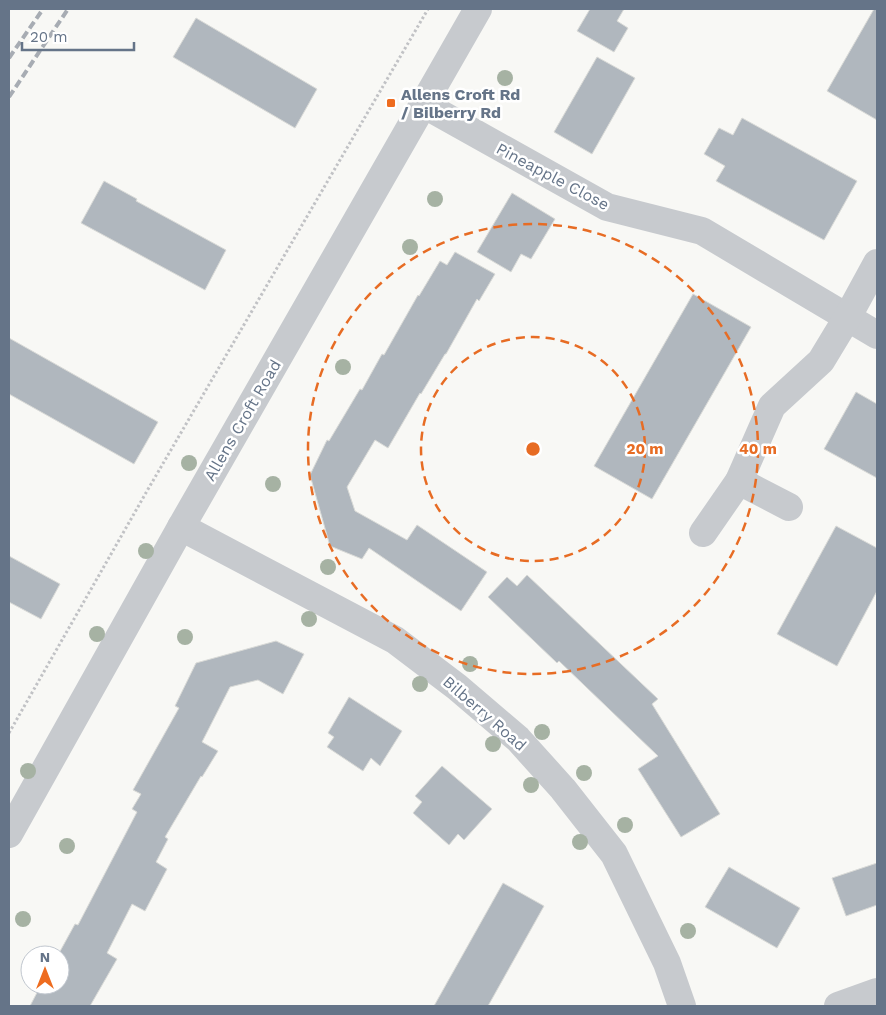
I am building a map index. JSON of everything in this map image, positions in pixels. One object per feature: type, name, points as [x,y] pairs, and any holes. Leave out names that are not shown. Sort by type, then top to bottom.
[{"type":"street","name":"Allens Croft Road","points":[[9,834],[181,527],[478,9]]},
{"type":"street","name":"Pineapple Close","points":[[422,104],[607,208],[702,231],[877,335]]},
{"type":"street","points":[[703,533],[739,481],[772,406],[821,361],[877,263]]},
{"type":"street","points":[[739,481],[788,508]]},
{"type":"street","name":"Bilberry Road","points":[[181,527],[395,640],[457,687],[518,739],[563,789],[614,854],[667,963],[682,1006]]},
{"type":"street","points":[[838,1006],[877,992]]},
{"type":"path","points":[[9,733],[157,474],[428,9]]},
{"type":"building","points":[[590,9],[624,9],[617,21],[628,28],[614,52],[577,31]]},
{"type":"building","points":[[874,9],[877,9],[877,120],[827,91]]},
{"type":"building","points":[[196,18],[317,89],[295,128],[173,57]]},
{"type":"building","points":[[597,57],[635,78],[592,154],[554,132]]},
{"type":"building","points":[[742,118],[857,181],[824,240],[716,181],[725,166],[704,154],[719,128],[733,135]]},
{"type":"building","points":[[104,181],[137,199],[136,201],[226,250],[205,290],[81,223]]},
{"type":"building","points":[[512,193],[555,219],[531,259],[521,254],[511,272],[477,252]]},
{"type":"building","points":[[455,252],[495,274],[479,301],[477,299],[446,354],[420,393],[388,448],[375,440],[347,487],[355,511],[407,540],[417,525],[487,572],[461,611],[369,548],[362,559],[330,546],[310,475],[327,440],[329,441],[360,389],[362,390],[382,354],[384,355],[440,261],[447,265]]},
{"type":"building","points":[[693,294],[751,327],[652,499],[594,466]]},
{"type":"building","points":[[9,338],[158,422],[134,464],[9,394]]},
{"type":"building","points":[[856,392],[877,404],[877,478],[824,449]]},
{"type":"building","points":[[836,526],[877,548],[877,591],[837,666],[777,634]]},
{"type":"building","points":[[9,556],[60,584],[41,619],[9,602]]},
{"type":"building","points":[[527,575],[658,699],[652,704],[720,814],[681,837],[638,769],[658,756],[559,661],[557,663],[488,597],[507,577],[517,586]]},
{"type":"building","points":[[276,641],[304,654],[283,694],[258,680],[230,687],[202,742],[218,751],[165,837],[168,839],[156,862],[167,869],[145,911],[132,904],[107,953],[117,959],[90,1006],[30,1006],[36,995],[70,995],[70,945],[63,945],[75,924],[78,925],[137,812],[132,809],[141,794],[133,790],[179,708],[175,706],[196,663]]},
{"type":"building","points":[[349,697],[402,731],[380,766],[371,758],[363,771],[327,747],[334,737],[328,733]]},
{"type":"building","points":[[442,766],[492,809],[464,840],[458,834],[449,845],[413,813],[422,802],[415,796]]},
{"type":"building","points":[[877,863],[877,905],[846,916],[832,878]]},
{"type":"building","points":[[729,867],[800,908],[777,948],[705,907]]},
{"type":"building","points":[[503,883],[544,906],[488,1006],[434,1006]]},
{"type":"railway","points":[[9,58],[43,9]]},
{"type":"railway","points":[[9,97],[68,9]]},
{"type":"place","name":"Allens Croft Rd / Bilberry Rd","points":[[391,103]]}]
